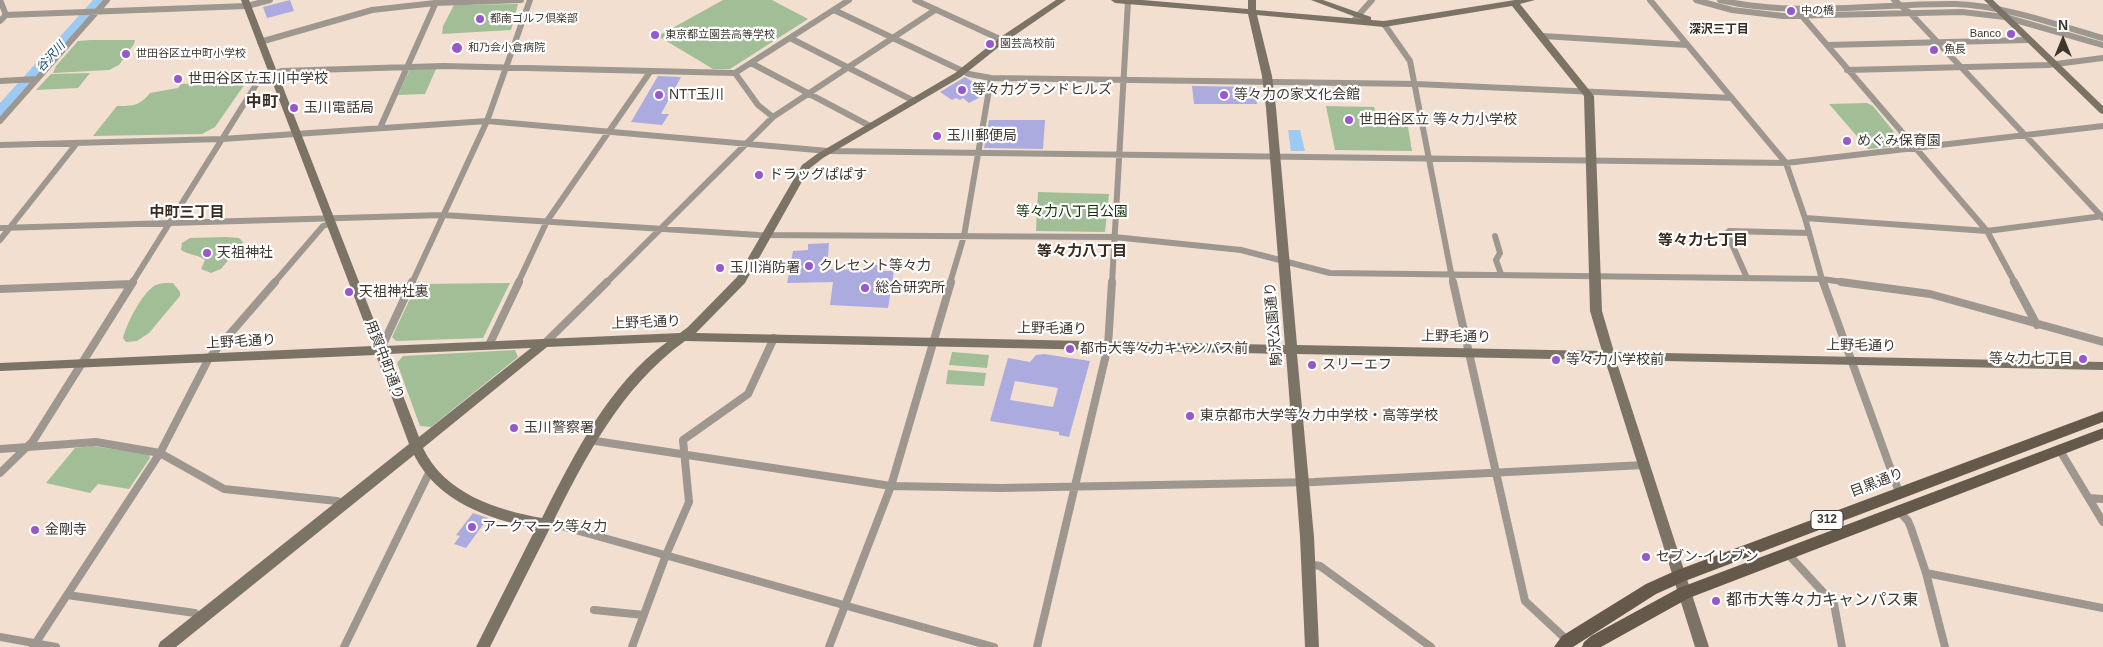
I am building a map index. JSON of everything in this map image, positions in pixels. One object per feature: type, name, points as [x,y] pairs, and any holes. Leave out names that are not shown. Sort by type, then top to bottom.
[{"type":"main road","name":"目黒通り","points":[[1565,644],[1651,589],[1680,576],[2103,416]]},
{"type":"main road","name":"312","points":[[1590,647],[1596,640],[1684,593],[2103,433]]},
{"type":"street","points":[[0,0],[5,15]]},
{"type":"street","points":[[0,120],[32,79],[107,0]]},
{"type":"street","points":[[0,21],[5,15],[96,12],[270,0]]},
{"type":"street","points":[[372,0],[372,10]]},
{"type":"street","points":[[260,42],[372,10],[436,2],[522,0]]},
{"type":"street","points":[[380,350],[486,121],[530,0]]},
{"type":"street","points":[[0,473],[28,447],[260,80],[273,73],[407,66],[735,73],[849,0]]},
{"type":"street","points":[[915,0],[1002,40]]},
{"type":"street","points":[[483,647],[544,524],[589,440],[625,390],[658,356],[692,330],[733,289],[747,270],[802,170],[828,151],[914,102],[963,71],[1002,40],[1062,0]]},
{"type":"street","points":[[1115,0],[1384,24],[1513,1],[1531,0]]},
{"type":"street","name":"駒沢公園通り","points":[[1252,0],[1252,12],[1267,82],[1276,157],[1302,482],[1312,647]]},
{"type":"street","points":[[1315,0],[1384,24],[1410,61],[1416,84],[1451,273],[1524,601],[1565,644]]},
{"type":"street","points":[[1351,22],[1372,0]]},
{"type":"street","points":[[1650,0],[1786,163],[1805,218],[1822,279],[1899,492]]},
{"type":"street","points":[[1696,0],[1755,14],[1802,16],[1962,12],[2005,17],[2103,45]]},
{"type":"street","points":[[1720,0],[1745,6],[1796,9],[1957,4],[1997,9],[2103,38]]},
{"type":"street","points":[[1894,0],[1911,14],[2103,217]]},
{"type":"street","points":[[1988,0],[2103,111]]},
{"type":"street","points":[[1037,647],[1108,346],[1128,1]]},
{"type":"street","points":[[1513,1],[1588,92],[1596,311],[1608,355],[1702,647]]},
{"type":"street","points":[[380,128],[436,2]]},
{"type":"street","name":"用賀中町通り","points":[[246,3],[298,134],[416,446],[430,471],[448,488],[472,503],[544,524]]},
{"type":"street","points":[[1796,9],[1986,231],[2037,325]]},
{"type":"street","points":[[834,10],[963,71],[991,78],[1416,84],[1732,98]]},
{"type":"street","points":[[165,647],[546,342],[773,117],[935,10]]},
{"type":"street","points":[[1543,36],[1688,45]]},
{"type":"street","points":[[790,38],[914,102]]},
{"type":"street","points":[[1827,45],[2029,40]]},
{"type":"street","points":[[1848,70],[2054,64],[2103,58]]},
{"type":"street","points":[[751,63],[870,126]]},
{"type":"street","points":[[488,345],[547,222],[650,72]]},
{"type":"street","points":[[735,73],[758,105],[773,117]]},
{"type":"street","points":[[830,647],[891,486],[964,236],[991,78]]},
{"type":"street","points":[[0,81],[32,79]]},
{"type":"street","points":[[0,145],[222,139],[486,121],[828,151],[1786,163],[2103,126]]},
{"type":"street","points":[[0,240],[76,143]]},
{"type":"street","points":[[0,228],[331,221],[443,216],[766,234],[1114,237],[1241,250],[1330,273],[1822,279],[1930,294],[2103,342]]},
{"type":"street","points":[[1805,218],[1986,231],[2103,217]]},
{"type":"street","points":[[34,645],[160,453],[209,358],[324,226],[331,221]]},
{"type":"street","points":[[1747,278],[1727,233],[1729,230],[1809,233]]},
{"type":"street","points":[[1495,236],[1500,253],[1496,260],[1501,274]]},
{"type":"street","points":[[0,289],[131,284]]},
{"type":"street","name":"上野毛通り","points":[[0,367],[681,337],[2103,366]]},
{"type":"street","points":[[632,647],[666,555],[689,502],[683,440],[748,394],[774,338]]},
{"type":"street","points":[[589,440],[891,486],[1001,488],[1387,480],[1644,465]]},
{"type":"street","points":[[0,449],[96,442],[160,453],[224,489],[336,501],[344,504]]},
{"type":"street","points":[[2059,449],[2103,522]]},
{"type":"street","points":[[344,647],[418,490],[430,471]]},
{"type":"street","points":[[2088,498],[2103,498]]},
{"type":"street","points":[[1898,510],[1908,521],[1926,573],[1945,647]]},
{"type":"street","points":[[544,524],[554,524],[994,647]]},
{"type":"street","points":[[1787,554],[1834,604],[1842,647]]},
{"type":"street","points":[[1308,564],[1320,566],[1431,647]]},
{"type":"street","points":[[1926,573],[2103,608]]},
{"type":"street","points":[[67,595],[194,613],[201,618]]},
{"type":"street","points":[[594,610],[644,615]]},
{"type":"street","points":[[0,637],[34,645],[56,647]]},
{"type":"green space","points":[[723,0],[772,0],[808,19],[730,69],[713,69],[658,36]]},
{"type":"green space","name":"都南ゴルフ倶楽部","points":[[518,4],[511,30],[442,34],[443,26],[454,5]]},
{"type":"green space","points":[[135,40],[119,65],[109,70],[53,73],[56,66],[78,41]]},
{"type":"green space","points":[[410,69],[436,69],[425,94],[398,95]]},
{"type":"green space","points":[[90,73],[78,88],[36,90],[51,74]]},
{"type":"green space","points":[[247,81],[215,127],[202,134],[93,136],[117,106],[127,106],[143,101],[150,93],[178,88],[181,84]]},
{"type":"green space","points":[[1867,103],[1873,106],[1903,143],[1900,146],[1868,149],[1829,104]]},
{"type":"green space","points":[[1326,106],[1374,107],[1376,113],[1386,116],[1403,117],[1405,126],[1408,127],[1412,151],[1335,150]]},
{"type":"green space","name":"等々力八丁目公園","points":[[1038,192],[1109,194],[1105,232],[1036,231]]},
{"type":"green space","points":[[190,238],[239,238],[243,242],[221,269],[211,273],[201,269],[205,260],[181,250],[182,243]]},
{"type":"green space","points":[[173,283],[180,292],[180,296],[149,333],[137,341],[126,342],[123,338],[125,332],[131,317],[144,296],[154,286]]},
{"type":"green space","points":[[510,283],[483,338],[396,341],[392,337],[417,284]]},
{"type":"green space","points":[[515,350],[518,357],[431,427],[420,426],[397,363],[403,356]]},
{"type":"green space","points":[[952,352],[989,355],[987,368],[949,365]]},
{"type":"green space","points":[[948,370],[986,373],[984,386],[946,384]]},
{"type":"green space","points":[[92,446],[149,454],[150,458],[129,489],[98,484],[90,493],[46,483],[75,448]]},
{"type":"water","points":[[1288,130],[1300,130],[1305,151],[1291,151]]},
{"type":"building","points":[[290,0],[294,11],[267,18],[263,7]]},
{"type":"building","name":"NTT玉川","points":[[658,76],[681,77],[661,114],[669,114],[662,125],[631,122]]},
{"type":"building","name":"等々力グランドヒルズ","points":[[965,77],[982,88],[978,91],[982,92],[979,94],[982,96],[969,103],[963,98],[952,100],[940,92]]},
{"type":"building","name":"等々力の家文化会館","points":[[1192,86],[1255,87],[1257,104],[1194,104]]},
{"type":"building","points":[[989,120],[1045,120],[1043,149],[984,148]]},
{"type":"building","points":[[829,243],[827,269],[864,270],[865,265],[878,265],[879,271],[894,271],[888,308],[830,305],[833,282],[787,283],[793,251],[808,250],[808,244]]},
{"type":"building","points":[[1044,354],[1090,361],[1069,437],[1059,435],[1059,432],[990,421],[1008,358],[1030,362],[1036,355]],"holes":[[[1015,381],[1058,388],[1053,407],[1010,400]]]},
{"type":"building","name":"アークマーク等々力","points":[[473,513],[488,518],[466,548],[454,544],[460,536],[456,535]]},
{"type":"waterway","name":"谷沢川","points":[[0,113],[101,0]]},
{"type":"place","name":"中の橋","points":[[1791,11]]},
{"type":"place","name":"都南ゴルフ倶楽部","points":[[480,19]]},
{"type":"place","name":"Banco","points":[[2011,34]]},
{"type":"place","name":"東京都立園芸高等学校","points":[[655,35]]},
{"type":"place","name":"園芸高校前","points":[[990,44]]},
{"type":"place","name":"和乃会小倉病院","points":[[457,48]]},
{"type":"place","name":"魚長","points":[[1934,50]]},
{"type":"place","name":"世田谷区立中町小学校","points":[[126,54]]},
{"type":"place","name":"世田谷区立玉川中学校","points":[[178,79]]},
{"type":"place","name":"等々力グランドヒルズ","points":[[962,90]]},
{"type":"place","name":"NTT玉川","points":[[659,95]]},
{"type":"place","name":"等々力の家文化会館","points":[[1224,95]]},
{"type":"place","name":"玉川電話局","points":[[294,108]]},
{"type":"place","name":"世田谷区立 等々力小学校","points":[[1349,120]]},
{"type":"place","name":"玉川郵便局","points":[[937,136]]},
{"type":"place","name":"めぐみ保育園","points":[[1847,141]]},
{"type":"place","name":"ドラッグぱぱす","points":[[759,175]]},
{"type":"place","name":"天祖神社","points":[[207,253]]},
{"type":"place","name":"クレセント等々力","points":[[809,266]]},
{"type":"place","name":"玉川消防署","points":[[720,268]]},
{"type":"place","name":"総合研究所","points":[[865,288]]},
{"type":"place","name":"天祖神社裏","points":[[349,292]]},
{"type":"place","name":"都市大等々力キャンパス前","points":[[1070,349]]},
{"type":"place","name":"等々力七丁目","points":[[2083,359]]},
{"type":"place","name":"等々力小学校前","points":[[1556,360]]},
{"type":"place","name":"スリーエフ","points":[[1312,365]]},
{"type":"place","name":"東京都市大学等々力中学校・高等学校","points":[[1190,416]]},
{"type":"place","name":"玉川警察署","points":[[514,428]]},
{"type":"place","name":"アークマーク等々力","points":[[472,527]]},
{"type":"place","name":"金剛寺","points":[[35,530]]},
{"type":"place","name":"セブン-イレブン","points":[[1646,557]]},
{"type":"place","name":"都市大等々力キャンパス東","points":[[1716,601]]},
{"type":"district","name":"深沢三丁目","points":[[1719,30]]},
{"type":"district","name":"中町","points":[[262,103]]},
{"type":"district","name":"中町三丁目","points":[[187,213]]},
{"type":"district","name":"等々力七丁目","points":[[1703,241]]},
{"type":"district","name":"等々力八丁目","points":[[1082,252]]}]
